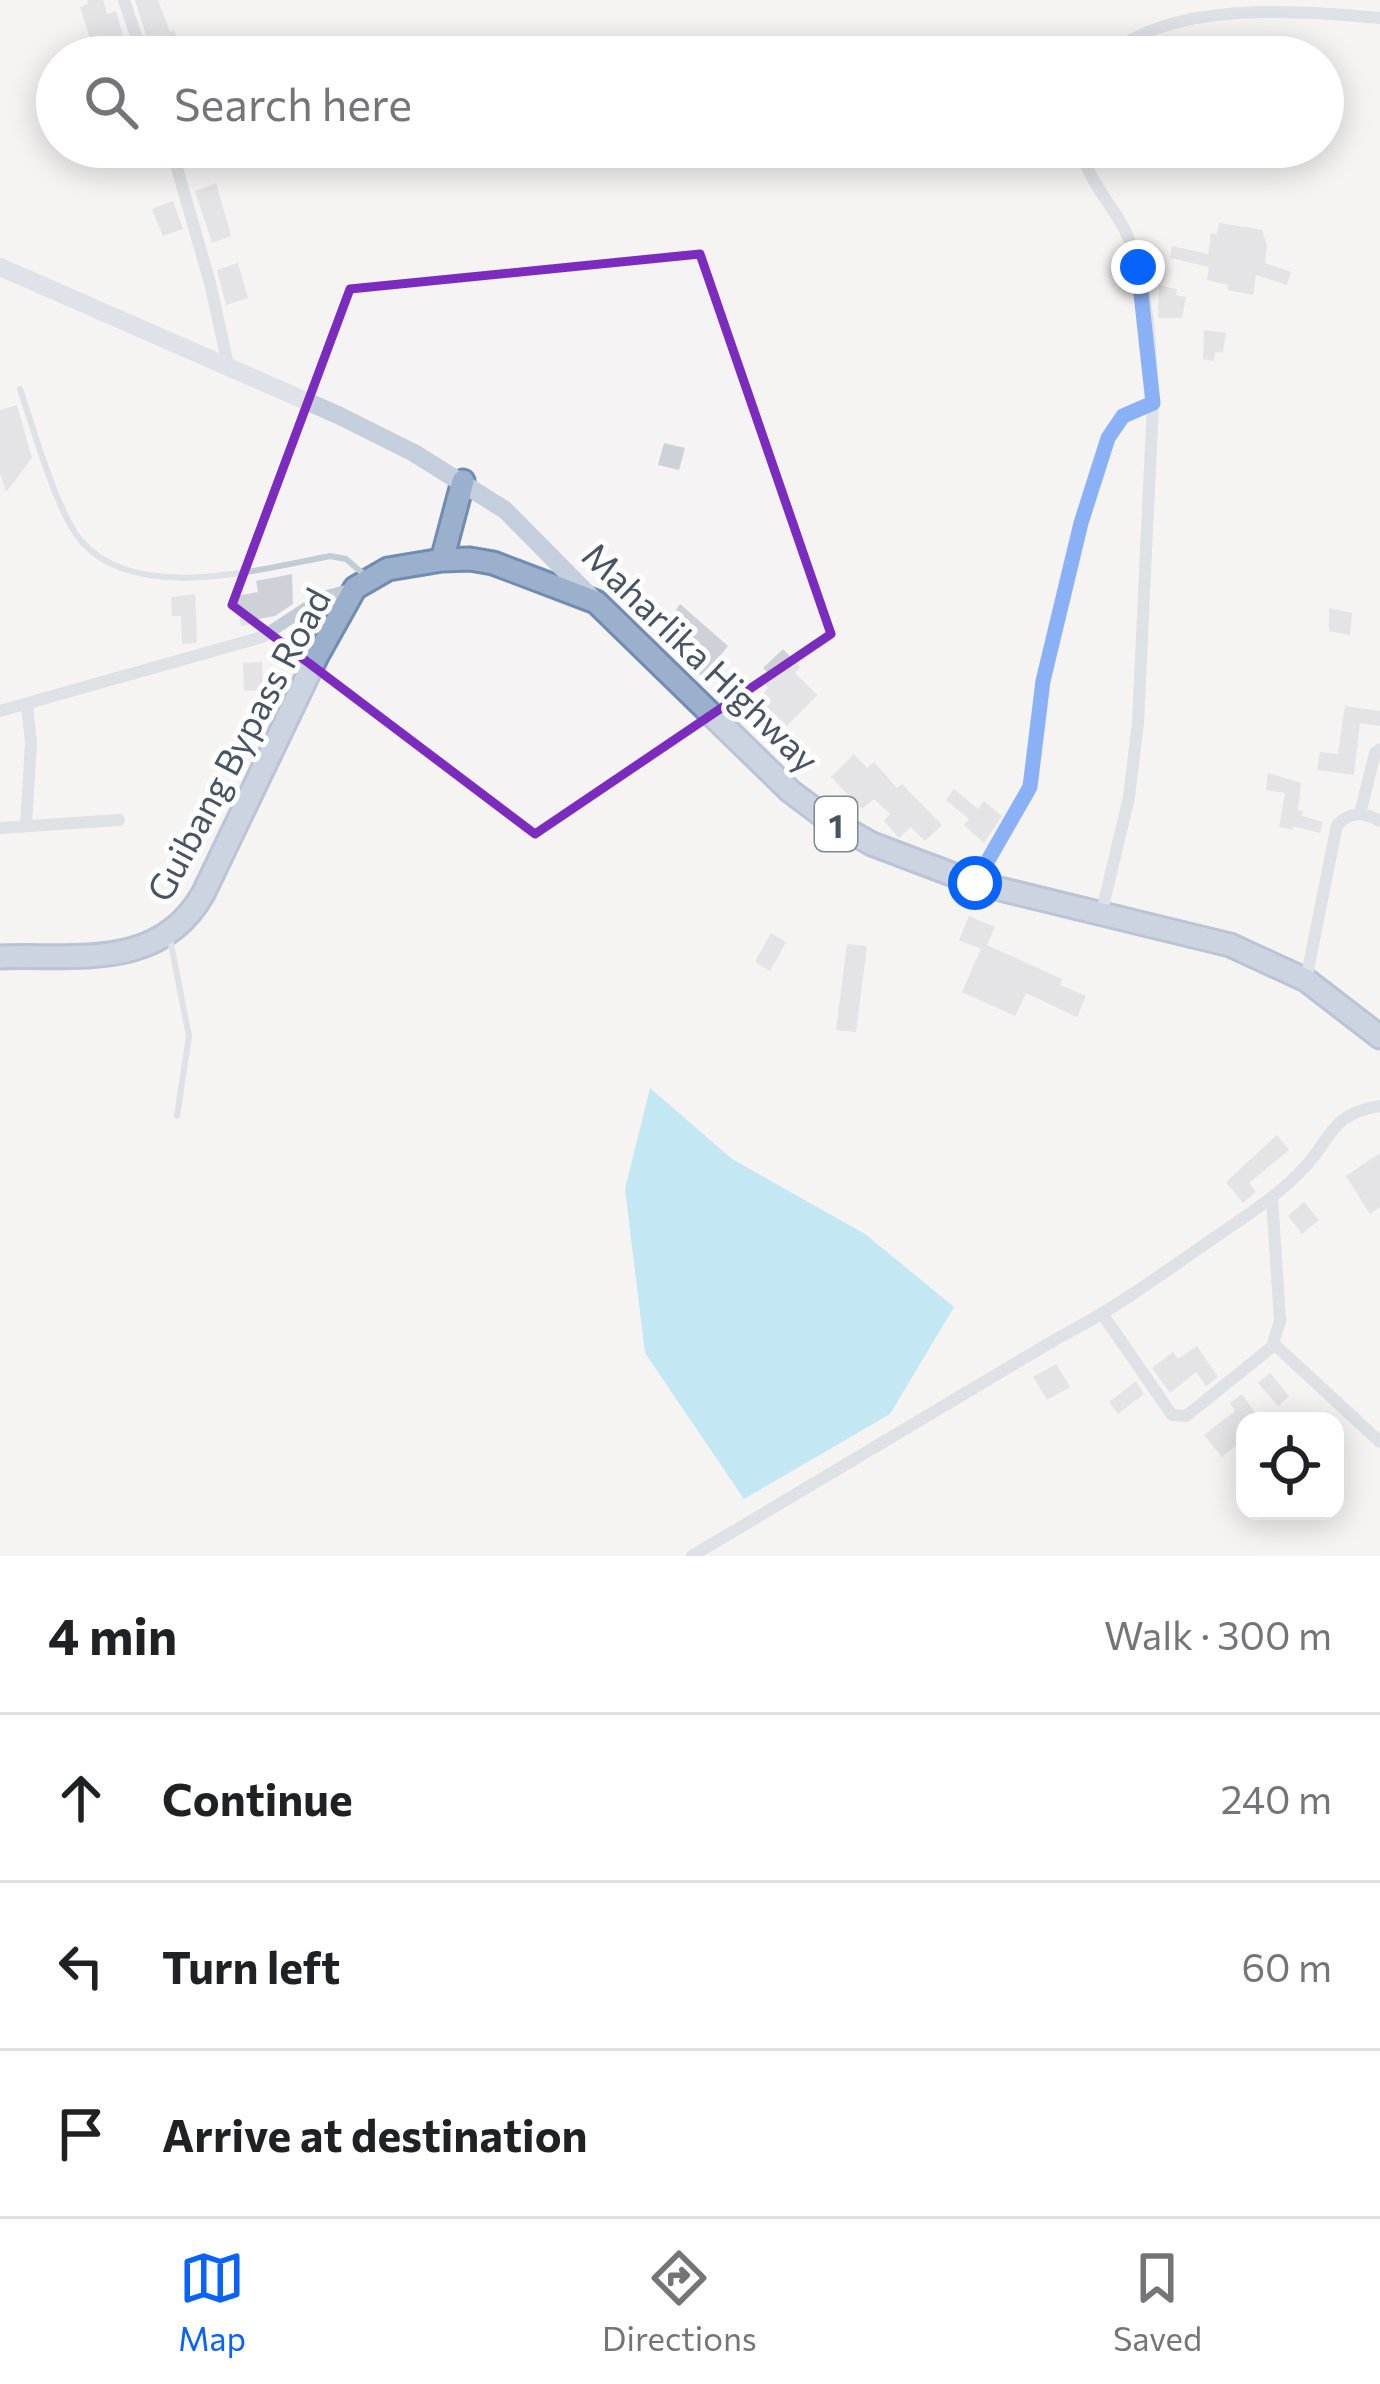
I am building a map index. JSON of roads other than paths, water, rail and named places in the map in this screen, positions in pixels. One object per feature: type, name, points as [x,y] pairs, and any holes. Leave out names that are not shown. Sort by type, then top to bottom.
[{"type":"highway","points":[[442,560],[463,481]]},
{"type":"highway","name":"Guibang Bypass Road","points":[[0,957],[129,951],[169,935],[188,918],[317,656],[362,584],[388,569],[442,560],[493,563],[596,602]]},
{"type":"highway","name":"Maharlika Highway","points":[[596,602],[752,757],[826,818],[872,844],[975,883],[1230,945],[1306,980],[1380,1037]]},
{"type":"main road","name":"Maharlika Highway","points":[[0,267],[338,415],[463,481],[505,510],[596,602]]},
{"type":"street","points":[[124,0],[135,36]]},
{"type":"street","points":[[1194,15],[1200,0]]},
{"type":"street","points":[[1138,36],[1194,15],[1298,9],[1380,18]]},
{"type":"street","points":[[177,168],[230,370]]},
{"type":"street","points":[[1090,168],[1127,234],[1138,267],[1153,403],[1138,722],[1129,797],[1101,915]]},
{"type":"street","points":[[975,883],[1030,787],[1048,661],[1081,523],[1108,438],[1123,416],[1153,403]]},
{"type":"street","points":[[0,711],[262,638],[323,597],[362,584]]},
{"type":"street","points":[[26,825],[31,742],[28,704]]},
{"type":"street","points":[[1360,814],[1375,753],[1380,749]]},
{"type":"street","points":[[1306,980],[1337,825],[1352,814],[1380,821]]},
{"type":"street","points":[[0,829],[119,820]]},
{"type":"street","points":[[692,1556],[1102,1315],[1272,1197],[1305,1168],[1326,1133],[1352,1114],[1380,1106]]},
{"type":"street","points":[[1102,1315],[1177,1417],[1186,1416],[1274,1344],[1280,1321],[1272,1197]]},
{"type":"street","points":[[1274,1344],[1380,1442]]},
{"type":"lane","points":[[20,388],[70,523],[82,543],[101,557],[120,566],[189,579],[338,556],[354,564],[362,584]]},
{"type":"lane","points":[[169,935],[189,1036],[177,1116]]},
{"type":"water","points":[[650,1088],[732,1159],[865,1234],[954,1307],[890,1414],[744,1499],[645,1353],[625,1189]]}]
